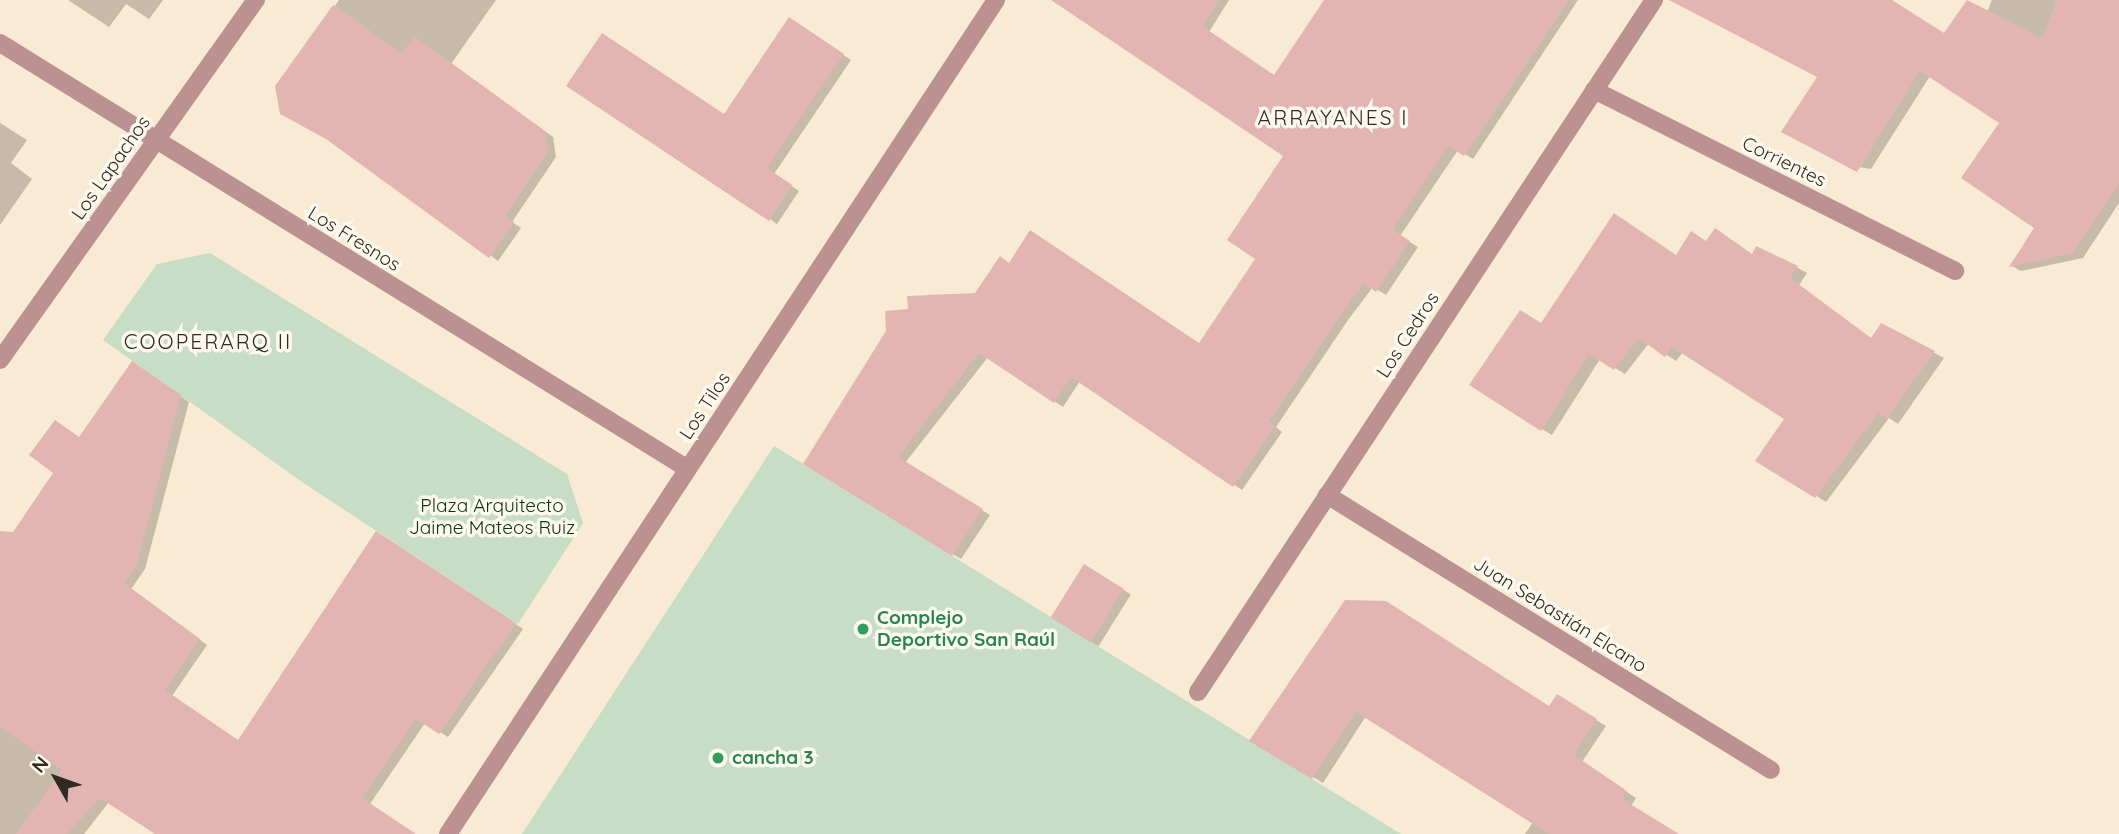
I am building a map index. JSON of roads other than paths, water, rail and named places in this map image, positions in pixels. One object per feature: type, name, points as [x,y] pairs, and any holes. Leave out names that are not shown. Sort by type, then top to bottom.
[{"type":"street","name":"Los Lapachos","points":[[0,360],[256,0]]},
{"type":"street","name":"Los Tilos","points":[[448,834],[996,0]]},
{"type":"street","name":"Los Cedros","points":[[1198,692],[1654,0]]},
{"type":"street","name":"Los Fresnos","points":[[0,43],[688,469]]},
{"type":"street","name":"Corrientes","points":[[1594,90],[1955,271]]},
{"type":"street","name":"Juan Sebastián Elcano","points":[[1327,495],[1771,770]]},
{"type":"place","name":"Complejo Deportivo San Raúl","points":[[863,629]]},
{"type":"place","name":"cancha 3","points":[[718,758]]},
{"type":"district","name":"ARRAYANES I","points":[[1333,117]]},
{"type":"district","name":"COOPERARQ II","points":[[208,341]]},
{"type":"park label","name":"Plaza Arquitecto Jaime Mateos Ruiz","points":[[492,517]]}]
